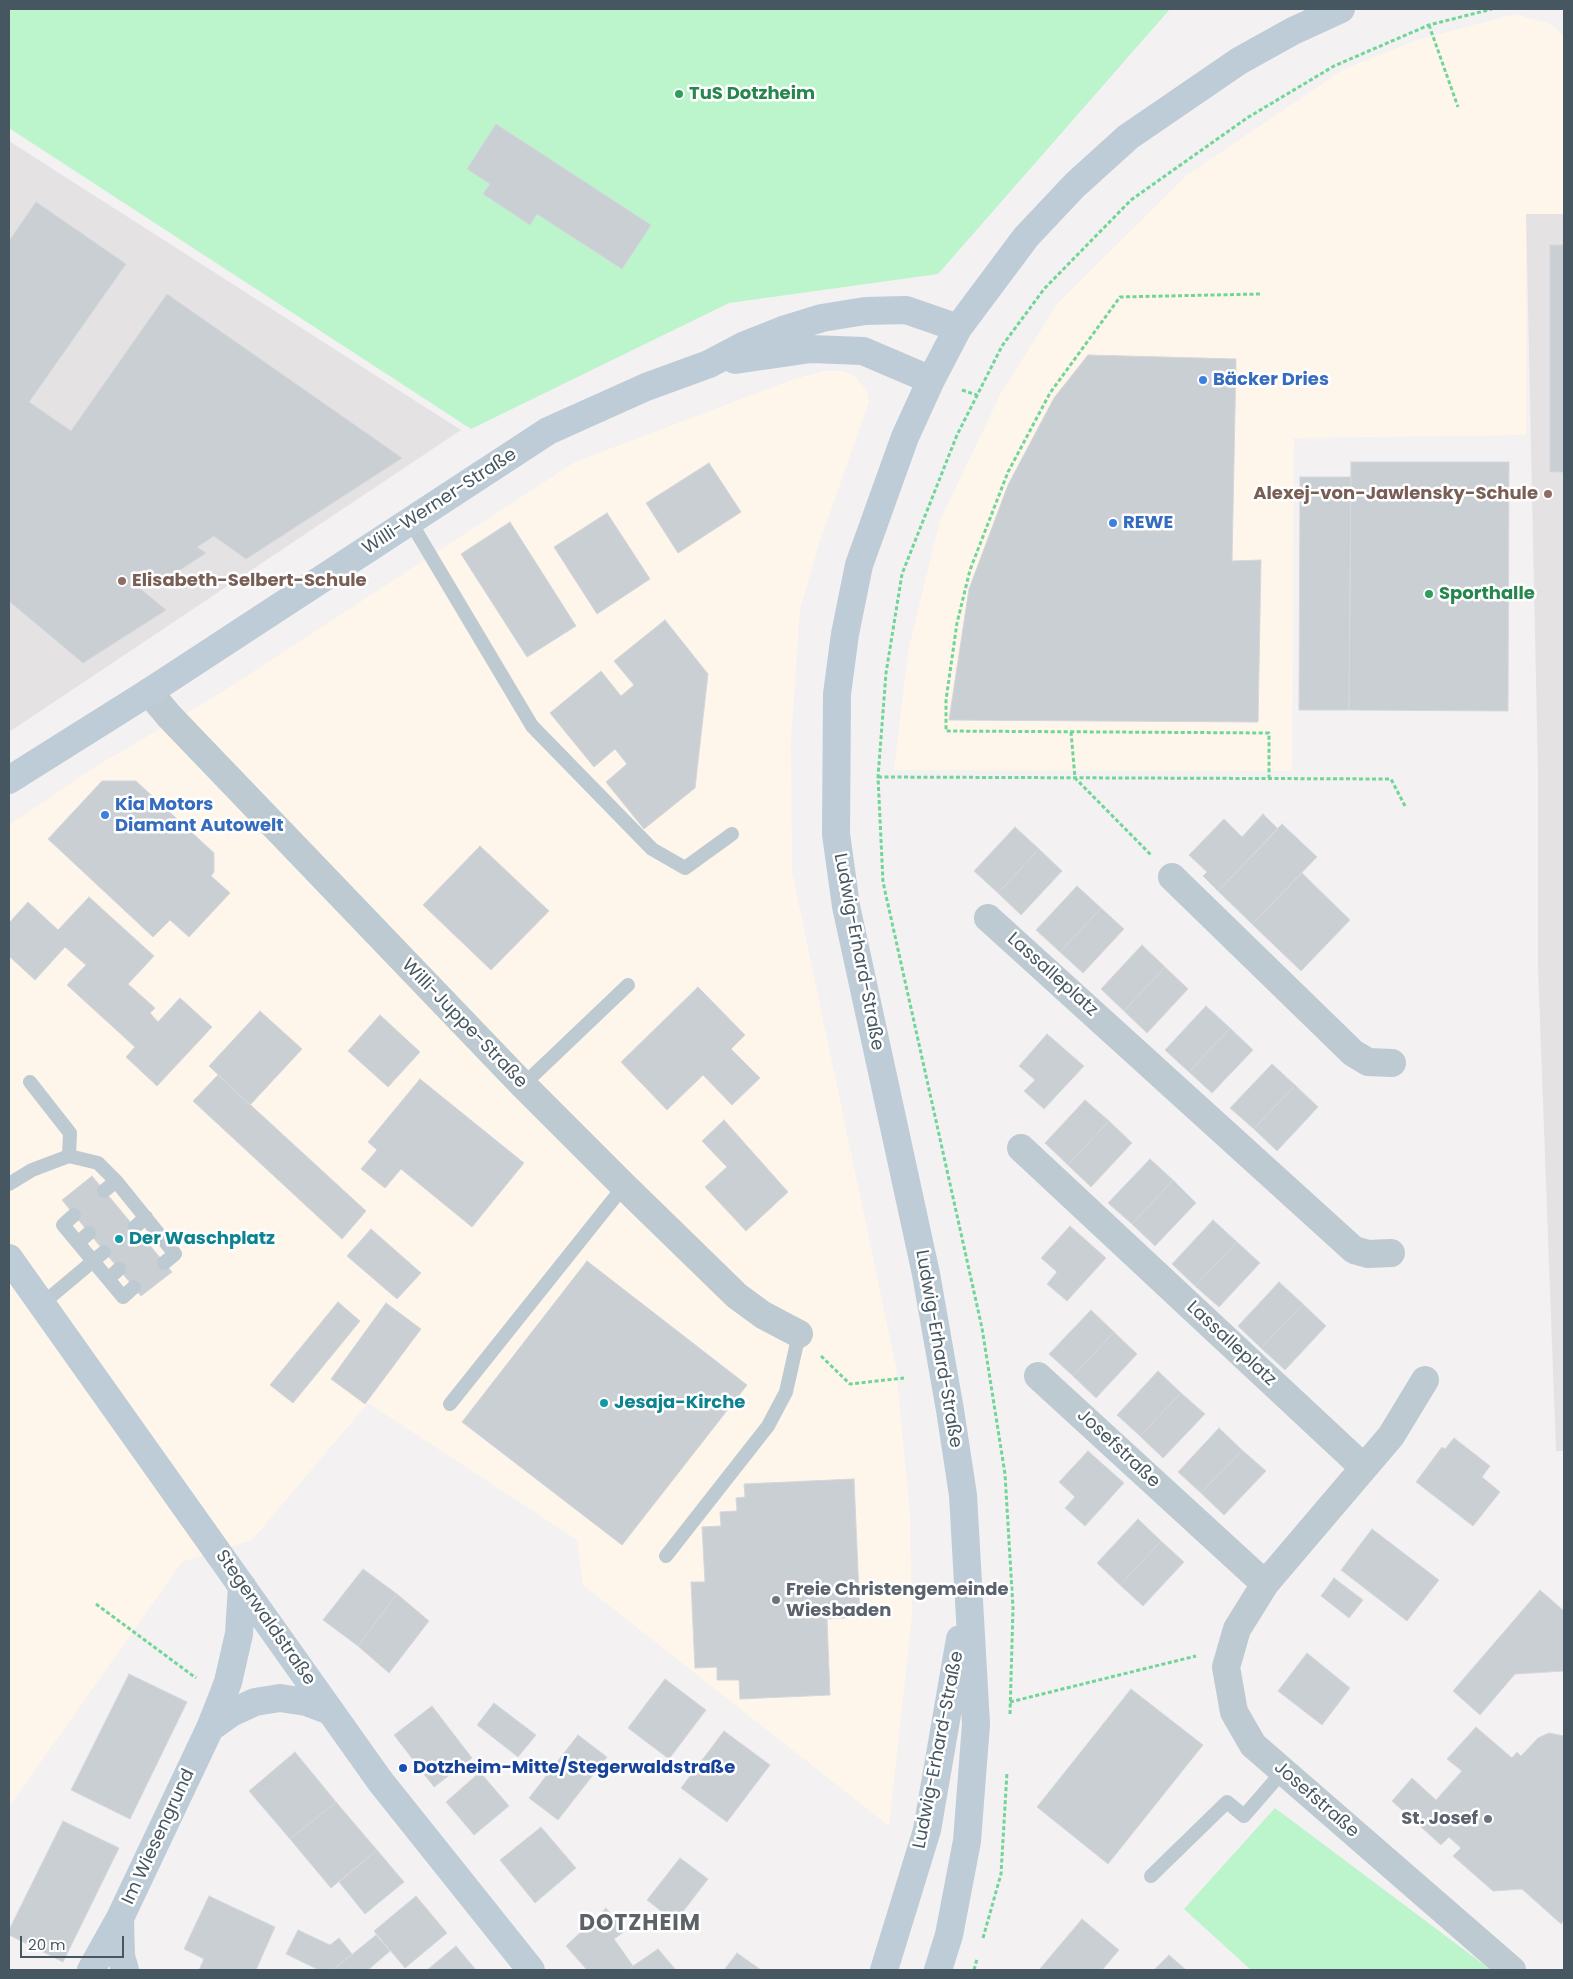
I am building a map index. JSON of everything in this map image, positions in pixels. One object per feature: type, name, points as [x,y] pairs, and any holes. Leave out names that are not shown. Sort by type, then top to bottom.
[{"type":"street","name":"Ludwig-Erhard-Straße","points":[[938,1970],[949,1935],[967,1841],[976,1724],[962,1495],[928,1284],[856,958],[846,906],[836,834],[837,694],[845,634],[859,565],[905,437],[931,380],[958,328],[1026,238],[1075,185],[1128,137],[1239,61],[1293,31],[1341,9]]},
{"type":"street","name":"Willi-Werner-Straße","points":[[9,780],[149,692],[548,431],[646,387],[709,364],[745,345],[783,330],[822,318],[865,311],[906,310],[958,328]]},
{"type":"street","name":"Willi-Werner-Straße","points":[[709,364],[811,350],[863,350],[931,380]]},
{"type":"street","name":"Willi-Juppe-Straße","points":[[149,692],[176,724],[523,1085],[624,1186],[737,1296],[763,1315],[799,1334]]},
{"type":"street","points":[[1172,877],[1353,1053],[1368,1062],[1392,1063]]},
{"type":"street","name":"Lassalleplatz","points":[[988,918],[1354,1250],[1368,1254],[1391,1252]]},
{"type":"street","name":"Lassalleplatz","points":[[1021,1148],[1363,1466]]},
{"type":"street","name":"Stegerwaldstraße","points":[[9,1258],[380,1780],[531,1970]]},
{"type":"street","name":"Josefstraße","points":[[1038,1376],[1265,1584]]},
{"type":"street","points":[[1363,1466],[1391,1436],[1425,1380]]},
{"type":"street","name":"Josefstraße","points":[[1363,1466],[1265,1584],[1237,1629],[1226,1667],[1234,1712],[1253,1745],[1512,1970]]},
{"type":"street","name":"Im Wiesengrund","points":[[91,1970],[120,1918],[210,1728],[222,1698],[228,1682],[239,1634],[242,1586]]},
{"type":"street","name":"Ludwig-Erhard-Straße","points":[[884,1970],[927,1830],[968,1586]]},
{"type":"street","name":"Im Wiesengrund","points":[[210,1728],[231,1713],[255,1702],[280,1698],[306,1702],[330,1711]]},
{"type":"street","points":[[120,1918],[121,1956],[125,1970]]},
{"type":"lane","points":[[410,521],[532,726],[652,849],[685,868],[732,834]]},
{"type":"lane","points":[[523,1085],[628,985]]},
{"type":"lane","points":[[30,1082],[70,1133],[69,1156]]},
{"type":"lane","points":[[9,1184],[32,1170],[69,1156],[98,1163],[116,1181],[125,1204],[146,1217],[175,1254],[164,1263]]},
{"type":"lane","points":[[104,1191],[116,1181]]},
{"type":"lane","points":[[450,1404],[624,1186]]},
{"type":"lane","points":[[74,1215],[63,1225],[123,1297],[134,1287]]},
{"type":"lane","points":[[135,1227],[146,1217]]},
{"type":"lane","points":[[78,1243],[89,1233]]},
{"type":"lane","points":[[149,1245],[160,1236]]},
{"type":"lane","points":[[42,1304],[104,1252]]},
{"type":"lane","points":[[108,1279],[119,1269]]},
{"type":"lane","points":[[666,1556],[768,1426],[786,1392],[799,1334]]},
{"type":"lane","points":[[1151,1876],[1227,1802],[1244,1816],[1283,1771]]},
{"type":"path","points":[[1009,1721],[1013,1608],[1005,1474],[982,1328],[884,882],[878,777],[886,673],[902,574],[957,435],[1007,338],[1044,288],[1131,200],[1248,118],[1334,66],[1429,25],[1492,9]]},
{"type":"path","points":[[1429,25],[1458,107]]},
{"type":"path","points":[[1260,294],[1120,297],[1050,393],[1008,472],[970,570],[946,700],[946,731],[1269,733],[1269,778]]},
{"type":"path","points":[[1071,732],[1075,778],[1172,877]]},
{"type":"path","points":[[878,777],[1391,779],[1404,806]]},
{"type":"path","points":[[799,1334],[850,1384],[904,1378]]},
{"type":"path","points":[[96,1604],[222,1698]]},
{"type":"path","points":[[1010,1702],[1138,1669],[1231,1648]]},
{"type":"path","points":[[982,1944],[1001,1874],[1007,1769]]},
{"type":"path","points":[[974,1970],[979,1953]]},
{"type":"shaded area","points":[[1515,14],[1551,24],[1564,36],[1564,214],[1526,214],[1526,435],[1294,438],[1292,771],[894,770],[908,652],[940,520],[1001,393],[1058,303],[1187,175],[1344,69],[1417,40]]},
{"type":"shaded area","name":"Elisabeth-Selbert-Schule","points":[[9,141],[461,430],[9,732]]},
{"type":"shaded area","name":"Alexej-von-Jawlensky-Schule","points":[[1526,214],[1564,214],[1564,1451],[1556,1451],[1538,968],[1538,773]]},
{"type":"shaded area","points":[[826,371],[842,371],[855,376],[867,391],[869,402],[820,541],[800,609],[791,740],[792,872],[896,1367],[910,1515],[912,1616],[889,1826],[583,1585],[577,1540],[368,1403],[252,1540],[182,1562],[9,1807],[9,825],[95,767],[222,692],[575,462],[794,379]]},
{"type":"green space","points":[[9,9],[1170,9],[938,274],[729,303],[471,429],[9,128]]},
{"type":"green space","points":[[1275,1808],[1491,1970],[1251,1970],[1184,1909]]},
{"type":"building","points":[[496,124],[651,225],[622,269],[537,214],[530,225],[483,194],[490,184],[467,169]]},
{"type":"building","name":"Elisabeth-Selbert-Schule","points":[[36,202],[126,264],[29,402],[71,431],[167,294],[402,458],[246,559],[214,536],[197,547],[206,553],[163,581],[155,575],[137,586],[166,610],[83,663],[9,601],[9,241]]},
{"type":"building","points":[[1550,245],[1564,245],[1564,472],[1550,472]]},
{"type":"building","name":"REWE","points":[[1088,355],[1236,359],[1232,561],[1261,560],[1258,722],[949,720],[969,589],[1008,485],[1054,398]]},
{"type":"building","name":"Sporthalle","points":[[1351,462],[1509,462],[1508,711],[1349,710]]},
{"type":"building","points":[[709,463],[741,512],[678,553],[646,503]]},
{"type":"building","points":[[1300,477],[1351,477],[1349,710],[1299,710]]},
{"type":"building","points":[[607,513],[650,579],[597,614],[554,547]]},
{"type":"building","points":[[510,522],[576,626],[527,657],[461,554]]},
{"type":"building","points":[[665,620],[708,674],[695,788],[644,829],[606,782],[627,764],[615,749],[594,767],[550,713],[601,671],[621,696],[634,685],[614,661]]},
{"type":"building","points":[[102,781],[136,781],[214,853],[214,872],[211,876],[230,893],[189,937],[170,920],[153,937],[48,839]]},
{"type":"building","points":[[1263,814],[1278,829],[1218,891],[1203,876],[1207,872],[1189,855],[1224,819],[1242,837]]},
{"type":"building","points":[[1282,824],[1317,857],[1252,924],[1218,891]]},
{"type":"building","points":[[1015,827],[1039,849],[998,893],[974,871]]},
{"type":"building","points":[[480,846],[549,911],[491,970],[423,905]]},
{"type":"building","points":[[1039,849],[1062,871],[1021,915],[998,893]]},
{"type":"building","points":[[1302,873],[1350,920],[1301,971],[1252,924]]},
{"type":"building","points":[[1077,886],[1101,908],[1060,952],[1036,930]]},
{"type":"building","points":[[89,897],[154,956],[128,984],[155,1008],[150,1013],[158,1022],[180,998],[212,1027],[157,1086],[126,1057],[135,1047],[67,985],[86,965],[65,947],[35,980],[9,956],[9,923],[28,902],[58,930]]},
{"type":"building","points":[[1101,908],[1124,929],[1083,973],[1060,952]]},
{"type":"building","points":[[1142,945],[1165,967],[1124,1011],[1101,989]]},
{"type":"building","points":[[1165,967],[1188,989],[1147,1033],[1124,1011]]},
{"type":"building","points":[[698,987],[745,1035],[731,1049],[760,1078],[732,1105],[703,1075],[667,1110],[621,1062]]},
{"type":"building","points":[[1206,1006],[1230,1028],[1189,1072],[1165,1050]]},
{"type":"building","points":[[260,1011],[302,1049],[250,1105],[209,1066]]},
{"type":"building","points":[[380,1015],[420,1052],[388,1087],[348,1051]]},
{"type":"building","points":[[1230,1028],[1253,1050],[1212,1093],[1189,1072]]},
{"type":"building","points":[[1047,1034],[1084,1066],[1044,1109],[1024,1091],[1035,1080],[1019,1066]]},
{"type":"building","points":[[1272,1064],[1295,1085],[1254,1129],[1230,1108]]},
{"type":"building","points":[[218,1075],[366,1211],[342,1239],[193,1101]]},
{"type":"building","points":[[420,1079],[524,1163],[472,1227],[401,1169],[385,1188],[361,1169],[377,1150],[368,1142]]},
{"type":"building","points":[[1295,1085],[1318,1107],[1277,1151],[1254,1129]]},
{"type":"building","points":[[1085,1100],[1109,1121],[1068,1165],[1045,1143]]},
{"type":"building","points":[[724,1120],[788,1192],[746,1231],[705,1187],[727,1167],[702,1141]]},
{"type":"building","points":[[1109,1121],[1132,1143],[1091,1187],[1068,1165]]},
{"type":"building","points":[[1150,1159],[1173,1180],[1132,1224],[1108,1203]]},
{"type":"building","name":"Der Waschplatz","points":[[92,1176],[172,1272],[141,1296],[62,1200]]},
{"type":"building","points":[[1173,1180],[1196,1203],[1155,1246],[1132,1224]]},
{"type":"building","points":[[1213,1220],[1237,1242],[1195,1286],[1172,1264]]},
{"type":"building","points":[[1070,1226],[1106,1258],[1067,1301],[1047,1284],[1057,1272],[1041,1258]]},
{"type":"building","points":[[371,1229],[421,1273],[397,1299],[347,1256]]},
{"type":"building","points":[[1237,1242],[1260,1263],[1219,1307],[1195,1286]]},
{"type":"building","name":"Jesaja-Kirche","points":[[587,1261],[747,1385],[622,1545],[462,1422]]},
{"type":"building","points":[[1279,1282],[1303,1304],[1261,1348],[1238,1326]]},
{"type":"building","points":[[338,1302],[360,1321],[293,1403],[270,1385]]},
{"type":"building","points":[[386,1303],[421,1329],[365,1404],[331,1379]]},
{"type":"building","points":[[1303,1304],[1326,1326],[1285,1370],[1261,1348]]},
{"type":"building","points":[[1091,1310],[1114,1332],[1073,1376],[1049,1354]]},
{"type":"building","points":[[1114,1332],[1137,1354],[1096,1398],[1073,1376]]},
{"type":"building","points":[[1158,1371],[1181,1393],[1140,1436],[1117,1415]]},
{"type":"building","points":[[1181,1393],[1205,1414],[1163,1458],[1140,1436]]},
{"type":"building","points":[[1219,1428],[1242,1450],[1201,1493],[1178,1472]]},
{"type":"building","points":[[1454,1438],[1490,1466],[1482,1477],[1500,1492],[1473,1526],[1416,1482],[1442,1447],[1445,1449]]},
{"type":"building","points":[[1242,1450],[1266,1471],[1224,1515],[1201,1493]]},
{"type":"building","points":[[1088,1451],[1124,1483],[1085,1526],[1065,1508],[1075,1497],[1059,1482]]},
{"type":"building","name":"Freie Christengemeinde Wiesbaden","points":[[854,1479],[860,1617],[827,1619],[830,1695],[740,1699],[739,1680],[717,1680],[717,1667],[695,1668],[691,1582],[705,1582],[702,1527],[721,1526],[720,1512],[737,1511],[736,1498],[745,1497],[744,1484]]},
{"type":"building","points":[[1138,1519],[1161,1541],[1120,1585],[1097,1563]]},
{"type":"building","points":[[1372,1529],[1439,1580],[1407,1621],[1341,1570]]},
{"type":"building","points":[[1161,1541],[1184,1562],[1143,1606],[1120,1585]]},
{"type":"building","points":[[363,1569],[397,1594],[358,1646],[323,1620]]},
{"type":"building","points":[[1334,1578],[1363,1600],[1349,1618],[1321,1596]]},
{"type":"building","points":[[1540,1590],[1564,1611],[1564,1671],[1515,1674],[1480,1715],[1453,1691]]},
{"type":"building","points":[[397,1594],[429,1621],[389,1673],[358,1646]]},
{"type":"building","points":[[1307,1653],[1350,1688],[1322,1725],[1278,1691]]},
{"type":"building","points":[[129,1674],[187,1702],[130,1819],[71,1790]]},
{"type":"building","points":[[665,1679],[706,1710],[669,1759],[628,1728]]},
{"type":"building","points":[[1131,1689],[1203,1745],[1108,1864],[1037,1807]]},
{"type":"building","points":[[494,1703],[536,1735],[518,1757],[477,1725]]},
{"type":"building","points":[[432,1706],[472,1758],[434,1787],[394,1735]]},
{"type":"building","name":"St. Josef","points":[[1476,1727],[1512,1758],[1517,1752],[1521,1756],[1538,1738],[1549,1733],[1564,1736],[1564,1920],[1561,1924],[1522,1889],[1493,1891],[1453,1856],[1461,1848],[1449,1837],[1441,1845],[1392,1801],[1412,1778],[1436,1800],[1462,1771],[1447,1759]]},
{"type":"building","points":[[724,1731],[770,1765],[727,1822],[681,1788]]},
{"type":"building","points":[[578,1735],[607,1757],[558,1820],[529,1798]]},
{"type":"building","points":[[295,1752],[336,1802],[290,1839],[249,1791]]},
{"type":"building","points":[[480,1772],[509,1806],[474,1835],[446,1802]]},
{"type":"building","points":[[336,1802],[377,1850],[331,1888],[290,1839]]},
{"type":"building","points":[[63,1821],[119,1848],[63,1962],[9,1935],[9,1930]]},
{"type":"building","points":[[541,1827],[576,1868],[535,1903],[500,1860]]},
{"type":"building","points":[[377,1850],[404,1882],[365,1914],[339,1882]]},
{"type":"building","points":[[680,1858],[708,1879],[675,1922],[647,1900]]},
{"type":"building","points":[[209,1896],[275,1927],[256,1970],[199,1970],[204,1959],[184,1949]]},
{"type":"building","points":[[416,1896],[447,1933],[405,1968],[374,1931]]},
{"type":"building","points":[[606,1908],[625,1931],[614,1939],[633,1966],[628,1970],[587,1970],[566,1946]]},
{"type":"building","points":[[1082,1919],[1119,1950],[1102,1970],[1039,1970]]},
{"type":"building","points":[[298,1930],[330,1945],[339,1938],[352,1954],[333,1970],[319,1970],[286,1954]]},
{"type":"building","points":[[376,1935],[390,1951],[368,1970],[333,1970]]},
{"type":"building","points":[[456,1946],[476,1970],[427,1970]]},
{"type":"building","points":[[658,1949],[676,1970],[628,1970],[633,1966]]},
{"type":"building","points":[[737,1953],[761,1970],[724,1970]]},
{"type":"building","points":[[1169,1955],[1186,1970],[1154,1970]]},
{"type":"place","name":"TuS Dotzheim","points":[[679,94]]},
{"type":"place","name":"Bäcker Dries","points":[[1203,380]]},
{"type":"place","name":"Alexej-von-Jawlensky-Schule","points":[[1548,494]]},
{"type":"place","name":"REWE","points":[[1113,523]]},
{"type":"place","name":"Elisabeth-Selbert-Schule","points":[[122,581]]},
{"type":"place","name":"Sporthalle","points":[[1429,594]]},
{"type":"place","name":"Kia Motors Diamant Autowelt","points":[[105,815]]},
{"type":"place","name":"Der Waschplatz","points":[[119,1239]]},
{"type":"place","name":"Jesaja-Kirche","points":[[604,1403]]},
{"type":"place","name":"Freie Christengemeinde Wiesbaden","points":[[776,1600]]},
{"type":"place","name":"Dotzheim-Mitte/Stegerwaldstraße","points":[[403,1768]]},
{"type":"place","name":"St. Josef","points":[[1488,1819]]},
{"type":"district","name":"DOTZHEIM","points":[[640,1924]]}]
